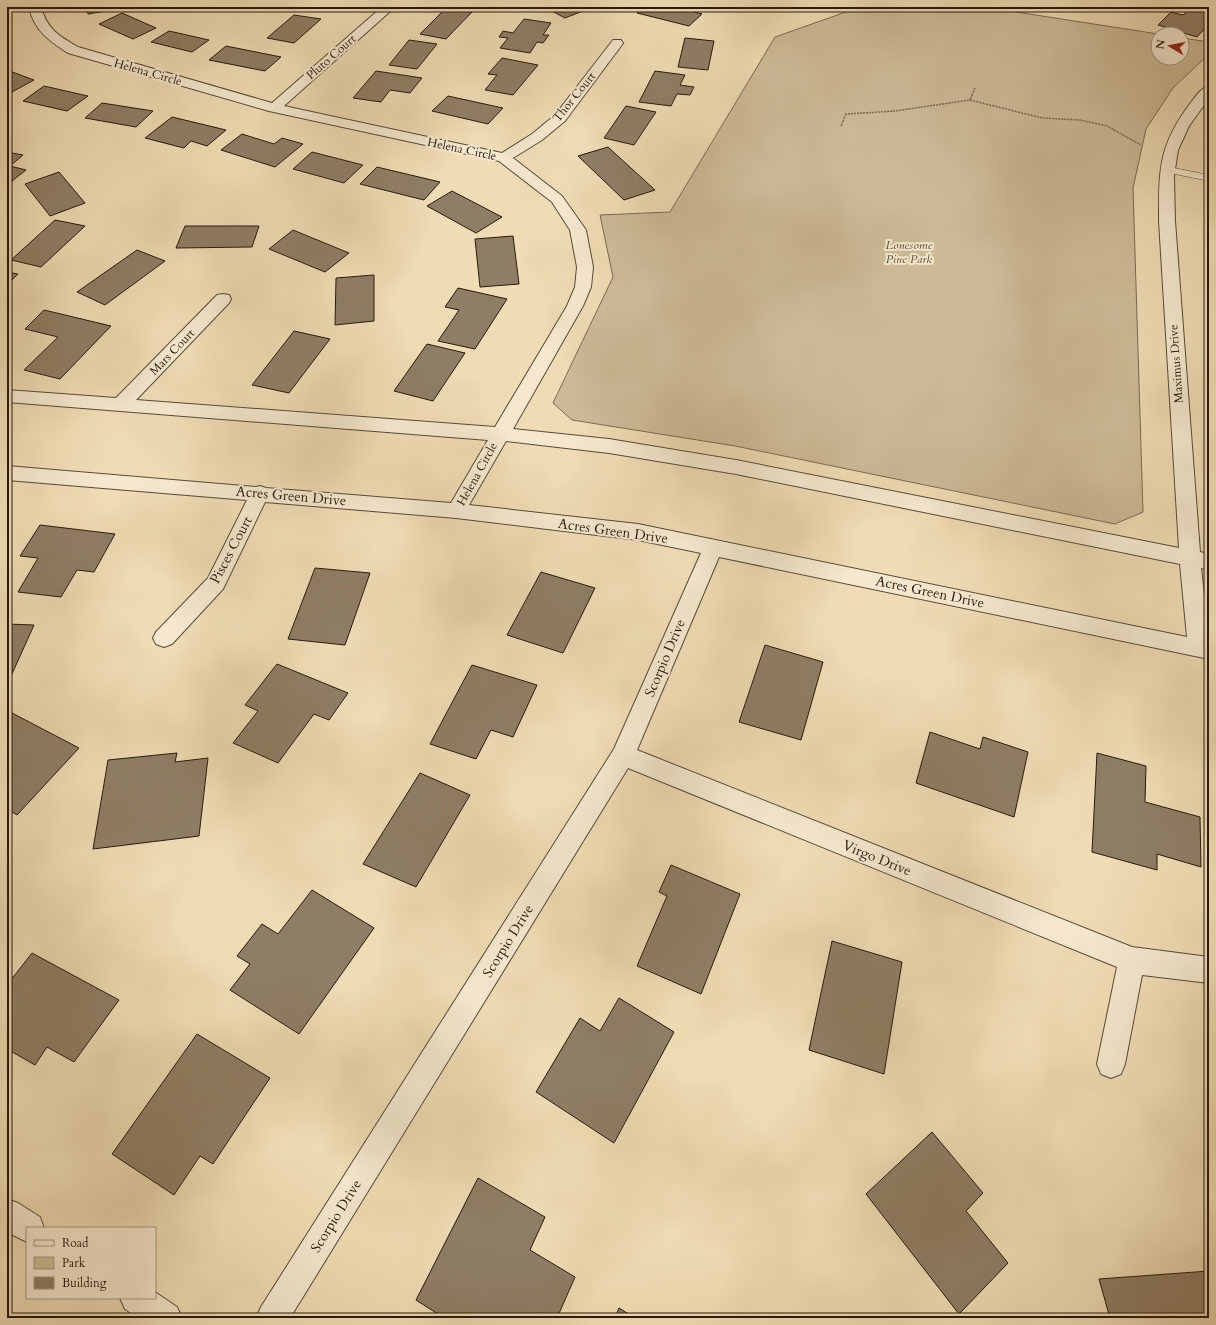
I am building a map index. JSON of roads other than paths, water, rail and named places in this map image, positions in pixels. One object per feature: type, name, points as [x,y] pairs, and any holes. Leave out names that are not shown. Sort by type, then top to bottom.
[{"type":"street","name":"Helena Circle","points":[[35,7],[40,24],[54,38],[73,50],[274,108],[504,158],[557,199],[578,230],[584,267],[584,287],[575,306],[456,511]]},
{"type":"street","name":"Pluto Court","points":[[274,108],[389,7]]},
{"type":"street","name":"Thor Court","points":[[504,158],[537,137],[560,118],[617,42]]},
{"type":"street","name":"Maximus Drive","points":[[1204,649],[1190,558],[1166,221],[1169,170],[1172,150],[1184,125],[1209,90]]},
{"type":"street","name":"Mars Court","points":[[120,405],[223,299]]},
{"type":"street","points":[[7,396],[500,434],[609,446],[736,467],[1209,562]]},
{"type":"street","name":"Acres Green Drive","points":[[7,473],[260,493],[456,511],[638,532],[1204,649]]},
{"type":"street","name":"Pisces Court","points":[[164,638],[216,584],[260,493]]},
{"type":"street","name":"Scorpio Drive","points":[[272,1318],[623,755],[713,548]]},
{"type":"street","name":"Virgo Drive","points":[[623,755],[1132,960],[1209,970]]},
{"type":"street","points":[[1111,1064],[1132,960]]},
{"type":"street","points":[[7,1214],[26,1227]]},
{"type":"street","points":[[138,1299],[166,1318]]},
{"type":"lane","points":[[1169,170],[1209,178]]},
{"type":"park label","name":"Lonesome Pine Park","points":[[909,252]]}]
